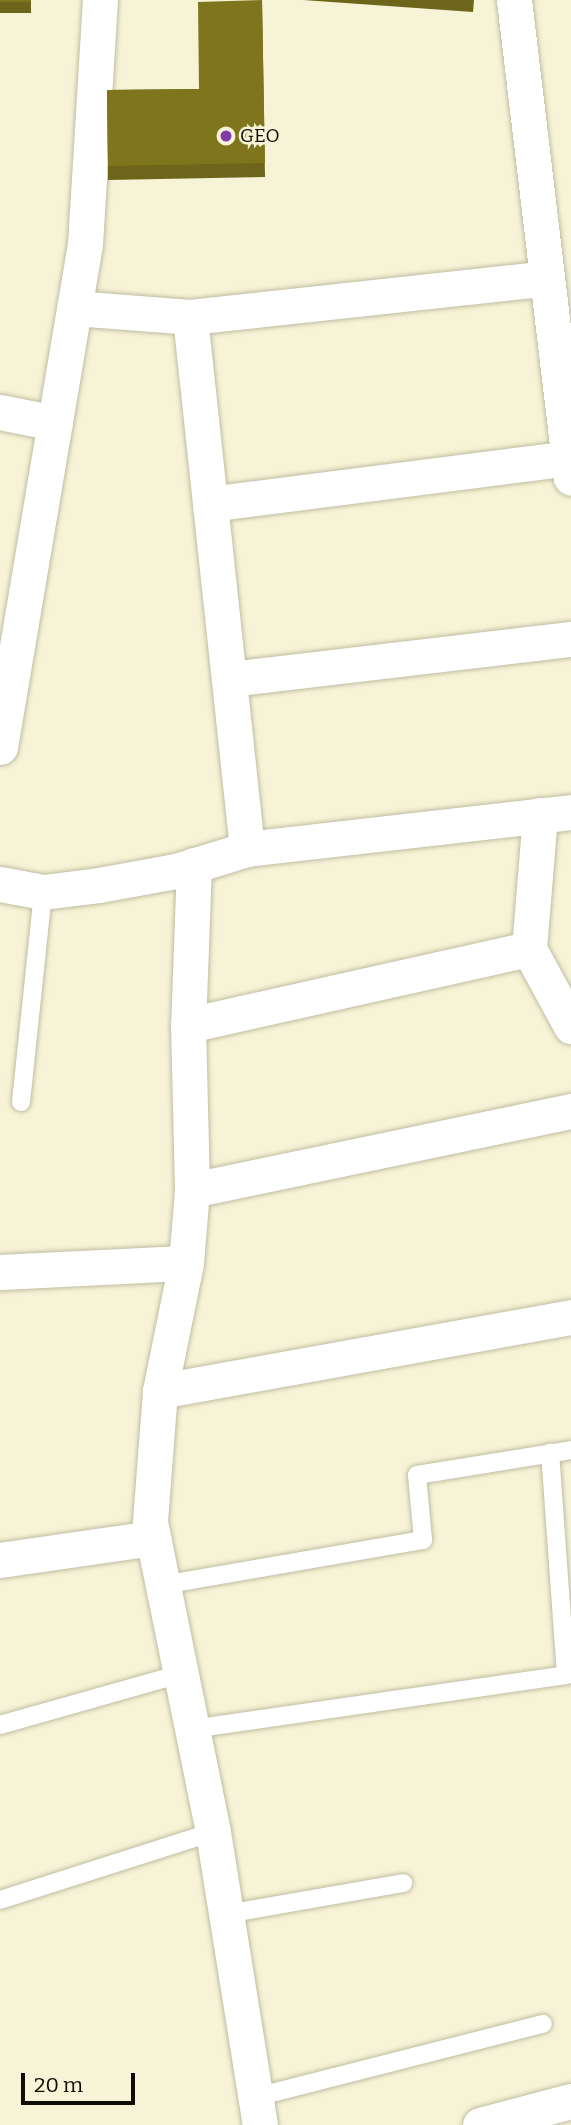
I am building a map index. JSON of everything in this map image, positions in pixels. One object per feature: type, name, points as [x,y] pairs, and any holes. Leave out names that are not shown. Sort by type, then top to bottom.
[{"type":"street","points":[[0,747],[85,244],[100,0]]},
{"type":"street","points":[[210,504],[570,468],[514,0]]},
{"type":"street","points":[[74,308],[190,317],[547,278]]},
{"type":"street","points":[[190,317],[247,849]]},
{"type":"street","points":[[0,412],[55,423]]},
{"type":"street","points":[[229,680],[571,639]]},
{"type":"street","points":[[0,884],[43,891],[99,885],[194,865],[247,849],[556,814],[529,949],[571,1026]]},
{"type":"street","points":[[194,865],[188,1025],[192,1190],[186,1264],[160,1391],[152,1459],[153,1538],[213,1832],[258,2111]]},
{"type":"street","points":[[188,1025],[529,949]]},
{"type":"street","points":[[192,1190],[571,1111]]},
{"type":"street","points":[[0,1272],[186,1264]]},
{"type":"street","points":[[160,1391],[571,1317]]},
{"type":"street","points":[[0,1560],[153,1538]]},
{"type":"street","points":[[480,2125],[571,2101]]},
{"type":"lane","points":[[21,1102],[43,891]]},
{"type":"lane","points":[[162,1585],[423,1539],[417,1475],[571,1450]]},
{"type":"lane","points":[[192,1728],[566,1675],[550,1453]]},
{"type":"lane","points":[[0,1725],[180,1674]]},
{"type":"lane","points":[[0,1900],[213,1832]]},
{"type":"lane","points":[[226,1914],[403,1883]]},
{"type":"lane","points":[[258,2111],[543,2024]]},
{"type":"building","points":[[31,0],[31,2],[0,2]]},
{"type":"building","points":[[262,0],[265,163],[108,166],[107,90],[199,89],[198,2]]},
{"type":"place","name":"GEO","points":[[226,136]]}]
